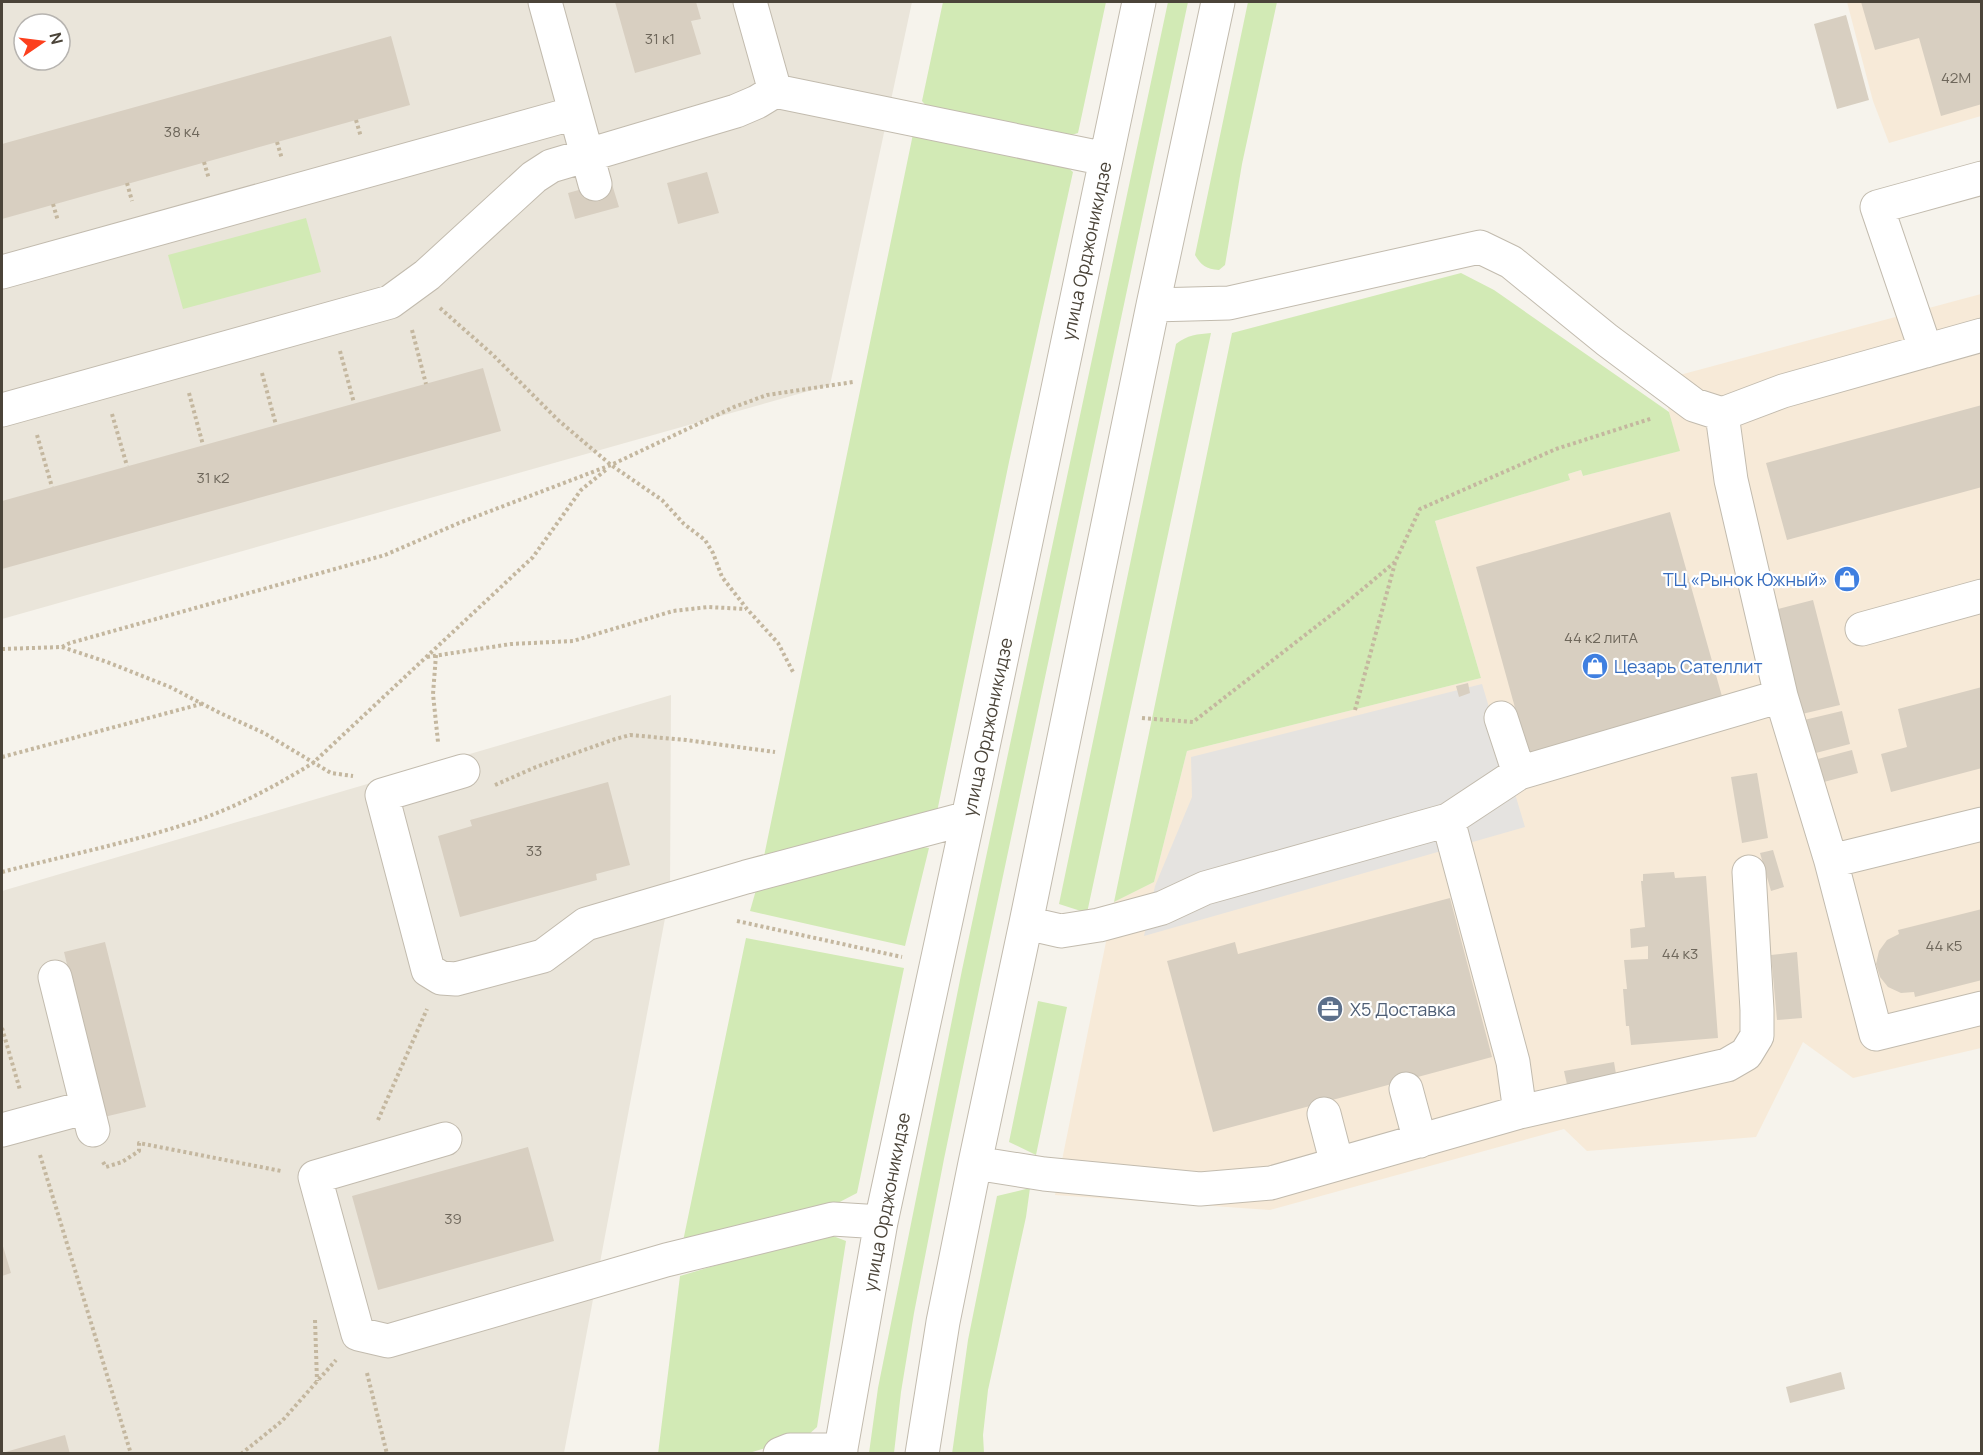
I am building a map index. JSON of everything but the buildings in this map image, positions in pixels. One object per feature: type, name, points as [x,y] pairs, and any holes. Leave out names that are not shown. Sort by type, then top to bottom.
[{"type":"street","points":[[545,2],[591,170]]},
{"type":"street","points":[[750,2],[775,91]]},
{"type":"street","name":"улица Орджоникидзе","points":[[840,1452],[881,1222],[1139,2]]},
{"type":"street","points":[[922,1454],[943,1322],[975,1163],[1218,2]]},
{"type":"street","points":[[15,406],[390,302],[409,290],[534,177],[551,166],[591,170],[757,102],[775,91],[1106,159]]},
{"type":"street","points":[[2,272],[575,113]]},
{"type":"street","points":[[1926,351],[1877,207],[1982,178]]},
{"type":"street","points":[[1153,305],[1229,303],[1480,247],[1511,262],[1607,340],[1708,410],[1731,480],[1781,696],[1831,861],[1876,1034],[1982,1008]]},
{"type":"street","points":[[1708,410],[1982,335]]},
{"type":"street","points":[[1862,629],[1982,596]]},
{"type":"street","points":[[1026,923],[1061,931],[1099,925],[1162,908],[1205,888],[1448,820],[1519,772],[1781,696]]},
{"type":"street","points":[[1501,718],[1519,772]]},
{"type":"street","points":[[454,774],[382,795],[428,970],[441,978],[456,978],[543,956],[586,924],[746,877],[968,818]]},
{"type":"street","points":[[1448,820],[1513,1062],[1520,1113]]},
{"type":"street","points":[[1831,861],[1982,824]]},
{"type":"street","points":[[975,1163],[1044,1174],[1200,1189],[1271,1184],[1520,1113],[1727,1065],[1746,1054],[1757,1036],[1749,872]]},
{"type":"street","points":[[16,1126],[90,1119],[55,977]]},
{"type":"street","points":[[1406,1089],[1420,1141]]},
{"type":"street","points":[[1324,1114],[1337,1164]]},
{"type":"street","points":[[445,1139],[315,1177],[358,1334],[388,1341],[666,1260],[833,1219],[881,1222]]},
{"type":"street","points":[[780,1454],[790,1450],[840,1452]]},
{"type":"path","points":[[409,290],[426,384]]},
{"type":"path","points":[[409,290],[492,355],[558,420],[611,465],[662,500],[684,524],[705,540],[713,553],[722,577],[778,643],[793,672]]},
{"type":"path","points":[[331,319],[354,404]]},
{"type":"path","points":[[254,340],[276,425]]},
{"type":"path","points":[[180,360],[203,445]]},
{"type":"path","points":[[103,382],[127,466]]},
{"type":"path","points":[[62,647],[70,642],[385,555],[459,523],[611,465],[734,407],[767,395],[854,382]]},
{"type":"path","points":[[15,406],[52,487]]},
{"type":"path","points":[[1355,710],[1395,562],[1420,509],[1556,449],[1708,410]]},
{"type":"path","points":[[2,872],[190,823],[250,799],[313,763],[533,557],[581,490],[611,465]]},
{"type":"path","points":[[1142,718],[1193,722],[1341,608],[1395,562]]},
{"type":"path","points":[[427,657],[511,644],[573,642],[673,610],[708,607],[747,609]]},
{"type":"path","points":[[2,649],[62,647],[107,662],[170,687],[264,732],[331,773],[366,778],[382,795]]},
{"type":"path","points":[[436,648],[434,714],[454,774],[487,788],[536,767],[630,735],[775,752]]},
{"type":"path","points":[[2,758],[202,704]]},
{"type":"path","points":[[737,921],[902,957]]},
{"type":"path","points":[[359,1165],[441,978]]},
{"type":"path","points":[[2,1028],[16,1126],[131,1454]]},
{"type":"path","points":[[90,1119],[99,1158],[106,1167],[122,1162],[139,1151],[139,1143],[315,1177]]},
{"type":"path","points":[[241,1454],[282,1421],[358,1334]]},
{"type":"path","points":[[358,1334],[387,1454]]},
{"type":"shaded area","points":[[2,2],[912,2],[830,385],[2,619]]},
{"type":"shaded area","points":[[1847,2],[1981,2],[1981,116],[1889,143],[1873,101]]},
{"type":"shaded area","points":[[1981,294],[1981,1048],[1853,1078],[1803,1042],[1756,1137],[1587,1151],[1564,1129],[1270,1210],[1055,1195],[1114,902],[1154,882],[1187,751],[1481,678],[1435,521],[1569,480],[1568,474],[1581,470],[1583,476],[1679,451],[1661,380]]},
{"type":"shaded area","points":[[1482,684],[1525,827],[1144,936],[1155,886],[1192,797],[1191,757]]},
{"type":"shaded area","points":[[671,695],[670,892],[564,1453],[2,1454],[2,891]]},
{"type":"green space","points":[[943,2],[1106,2],[1078,133],[1062,138],[931,111],[922,101]]},
{"type":"green space","points":[[1168,2],[1188,2],[944,1159],[914,1313],[894,1453],[869,1453],[878,1388],[962,970]]},
{"type":"green space","points":[[1248,2],[1277,2],[1242,164],[1225,265],[1219,270],[1204,266],[1195,255]]},
{"type":"green space","points":[[913,134],[1060,161],[1073,172],[1009,462],[937,812],[762,866]]},
{"type":"green space","points":[[306,218],[321,272],[183,309],[168,255]]},
{"type":"green space","points":[[1461,273],[1494,290],[1669,412],[1680,451],[1583,476],[1581,470],[1568,474],[1570,480],[1435,521],[1481,678],[1187,751],[1154,882],[1114,902],[1232,333]]},
{"type":"green space","points":[[1211,333],[1087,913],[1059,904],[1176,344],[1188,337]]},
{"type":"green space","points":[[911,845],[929,848],[905,946],[750,911],[756,890]]},
{"type":"green space","points":[[746,938],[904,968],[857,1193],[832,1206],[681,1251]]},
{"type":"green space","points":[[1038,1001],[1067,1007],[1036,1155],[1009,1142]]},
{"type":"green space","points":[[1030,1188],[1026,1217],[988,1390],[983,1435],[984,1453],[952,1454],[968,1340],[997,1196]]},
{"type":"green space","points":[[818,1235],[833,1236],[846,1241],[817,1427],[807,1436],[749,1453],[658,1454],[680,1276]]},
{"type":"place","name":"ТЦ «Рынок Южный»","points":[[1847,579]]},
{"type":"place","name":"Цезарь Сателлит","points":[[1595,666]]},
{"type":"place","name":"X5 Доставка","points":[[1330,1009]]}]
